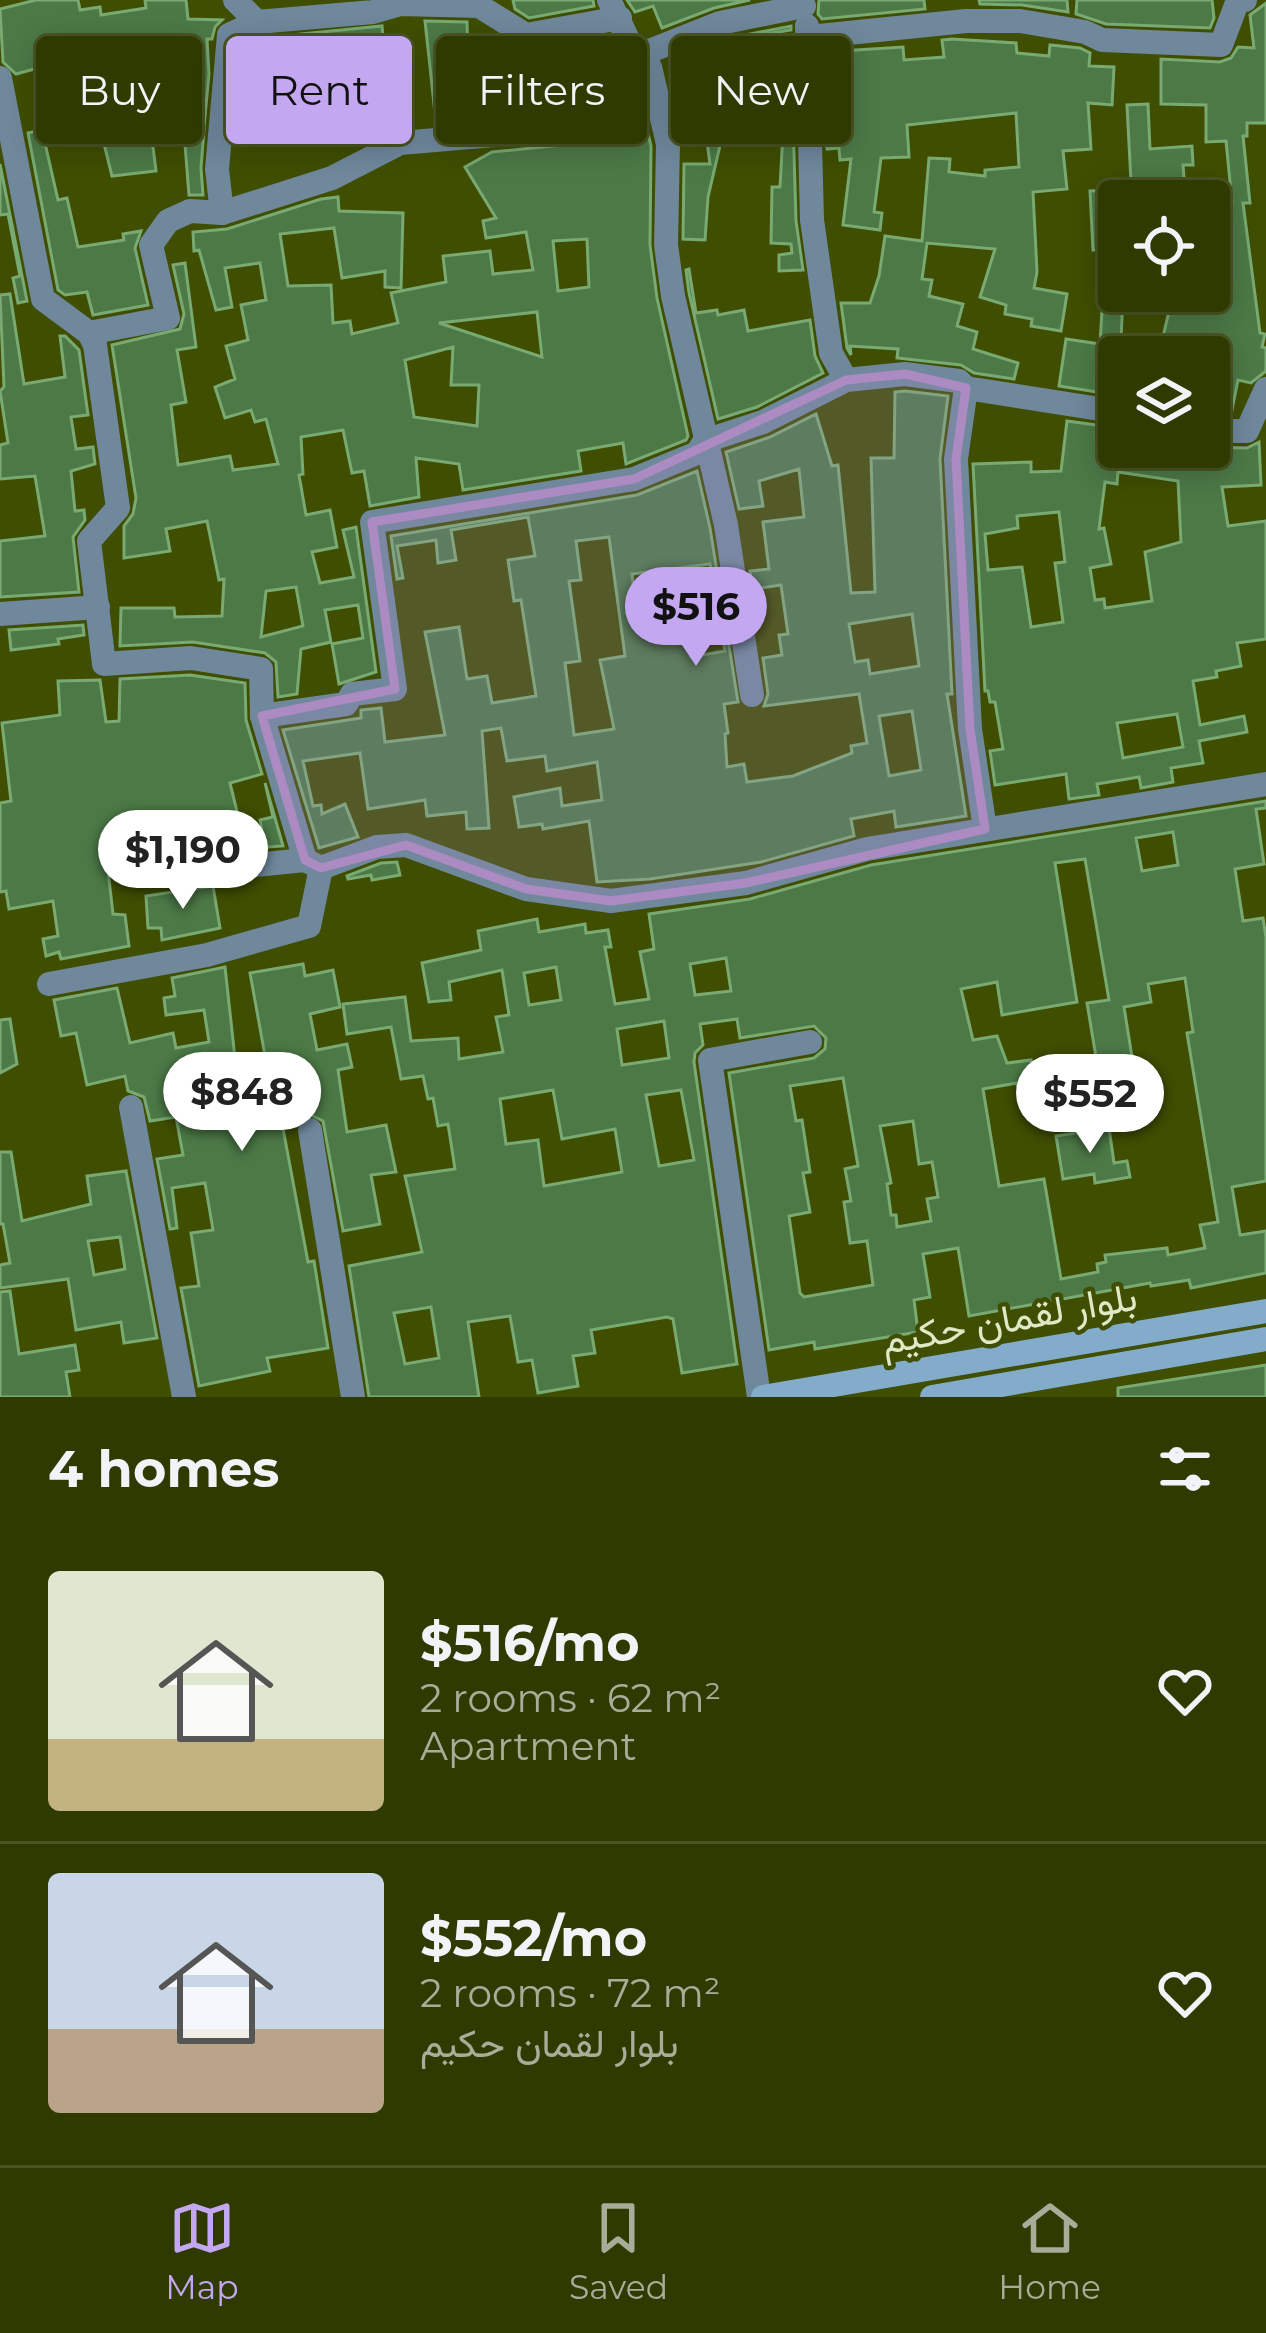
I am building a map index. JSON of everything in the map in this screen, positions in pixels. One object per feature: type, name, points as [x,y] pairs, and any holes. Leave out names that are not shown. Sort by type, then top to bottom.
[{"type":"street","points":[[235,0],[257,22]]},
{"type":"street","points":[[819,36],[967,21],[1020,21],[1085,32],[1102,40],[1221,45],[1238,0],[1245,0]]},
{"type":"street","points":[[222,213],[217,169],[229,35],[257,22],[373,12],[400,2],[479,6],[526,34],[614,9]]},
{"type":"street","points":[[647,52],[720,23],[804,3],[809,36]]},
{"type":"street","points":[[647,65],[668,144],[669,262],[725,525],[752,695]]},
{"type":"street","points":[[0,78],[43,298],[89,333],[95,344],[118,508],[89,541],[104,664],[191,658],[262,669],[262,716],[313,864],[309,926],[207,955],[49,984]]},
{"type":"street","points":[[89,333],[168,318],[151,245],[168,220],[190,212],[222,213],[332,178],[400,143],[436,140]]},
{"type":"street","points":[[811,144],[812,220],[831,353],[846,380]]},
{"type":"street","points":[[262,716],[346,704],[352,694],[395,689],[371,521],[634,478],[697,453],[705,441],[763,422],[846,380],[905,374],[1098,409]]},
{"type":"street","points":[[966,388],[956,459],[970,729],[985,829]]},
{"type":"street","points":[[1230,431],[1247,431],[1266,389]]},
{"type":"street","points":[[0,614],[98,607]]},
{"type":"street","points":[[149,867],[206,870],[313,864],[406,844],[526,889],[611,901],[746,883],[867,850],[1266,784]]},
{"type":"street","points":[[761,1397],[710,1060],[810,1042]]},
{"type":"street","points":[[131,1107],[184,1397]]},
{"type":"street","points":[[310,1130],[353,1397]]},
{"type":"street","name":"بلوار لقمان حکیم","points":[[761,1397],[1266,1311]]},
{"type":"street","name":"بلوار لقمان حکیم","points":[[940,1396],[1266,1339]]},
{"type":"highlighted area","points":[[905,374],[966,388],[956,459],[970,729],[985,829],[746,883],[611,901],[526,889],[406,845],[321,868],[305,860],[262,716],[395,689],[372,522],[634,479],[846,380]]},
{"type":"building","points":[[36,0],[78,0],[80,10],[100,7],[101,15],[146,8],[145,0],[186,0],[188,19],[222,20],[212,39],[207,39],[204,127],[202,36],[36,36],[36,69],[16,74],[3,62],[0,9]]},
{"type":"building","points":[[513,0],[593,0],[594,6],[529,18],[515,9]]},
{"type":"building","points":[[627,0],[750,0],[662,28],[653,6],[635,12]]},
{"type":"building","points":[[819,0],[924,0],[925,9],[822,19]]},
{"type":"building","points":[[979,0],[1067,0],[1068,12],[980,4]]},
{"type":"building","points":[[1077,0],[1212,0],[1214,18],[1210,28],[1106,24],[1076,14]]},
{"type":"building","points":[[1266,3],[1266,123],[1247,123],[1247,136],[1243,136],[1250,203],[1243,203],[1260,333],[1265,334],[1266,371],[1251,383],[1238,380],[1230,415],[1230,336],[1163,336],[1169,312],[1230,312],[1232,202],[1226,141],[1206,142],[1206,105],[1161,104],[1161,59],[1220,62],[1231,58],[1238,47],[1254,48],[1250,15]]},
{"type":"building","points":[[425,21],[467,22],[467,36],[436,36],[436,123]]},
{"type":"building","points":[[382,26],[383,36],[281,36]]},
{"type":"building","points":[[791,26],[791,30],[761,36],[740,36]]},
{"type":"building","points":[[942,40],[1016,43],[1017,53],[1049,56],[1050,45],[1080,48],[1090,53],[1089,66],[1114,67],[1112,105],[1088,103],[1091,149],[1063,151],[1067,189],[1033,192],[1034,288],[1067,294],[1061,331],[1031,326],[1032,319],[1005,314],[1006,305],[980,297],[995,249],[927,243],[922,279],[932,280],[929,296],[963,304],[957,326],[977,332],[973,349],[1018,363],[1014,379],[974,373],[961,365],[897,358],[898,349],[850,346],[851,355],[847,348],[841,303],[870,303],[885,236],[922,241],[929,158],[950,159],[949,172],[985,176],[985,170],[1019,167],[1016,113],[907,125],[909,157],[881,158],[874,212],[882,213],[880,230],[843,225],[851,159],[840,160],[839,148],[827,149],[827,144],[851,144],[851,50],[903,47],[904,60],[944,57]]},
{"type":"building","points":[[1148,104],[1150,149],[1192,146],[1193,165],[1183,165],[1184,180],[1131,180],[1127,105]]},
{"type":"building","points":[[647,129],[650,245],[686,440],[626,464],[623,443],[578,451],[581,471],[463,490],[459,464],[416,458],[419,497],[370,506],[364,471],[352,473],[343,430],[301,437],[303,474],[299,475],[306,515],[330,510],[337,547],[312,552],[320,583],[354,577],[343,530],[356,527],[376,672],[339,684],[332,644],[363,638],[358,605],[325,610],[331,642],[301,649],[297,694],[278,697],[276,662],[265,653],[193,642],[120,646],[121,608],[174,608],[175,617],[222,616],[224,579],[219,580],[207,521],[166,529],[170,551],[124,558],[124,526],[136,498],[112,345],[180,329],[184,314],[173,265],[185,263],[196,347],[177,350],[186,402],[171,405],[178,465],[230,456],[233,470],[278,464],[266,419],[255,422],[251,410],[225,418],[215,387],[235,379],[226,346],[248,340],[241,305],[266,300],[260,263],[225,268],[232,307],[216,310],[199,250],[194,251],[193,232],[227,229],[338,197],[339,211],[403,213],[401,288],[385,287],[385,271],[342,278],[334,228],[280,234],[288,286],[331,285],[333,323],[350,321],[352,334],[398,323],[391,293],[446,282],[443,256],[490,251],[493,274],[533,270],[526,232],[486,238],[483,221],[496,218],[465,167],[492,152],[647,144]],"holes":[[[587,239],[589,287],[558,291],[553,241]],[[537,312],[542,357],[439,323]],[[453,347],[451,385],[479,385],[477,426],[414,417],[405,360]],[[296,587],[303,626],[261,637],[266,591]]]},
{"type":"building","points":[[202,130],[203,195],[189,195],[185,144],[202,144]]},
{"type":"building","points":[[36,131],[36,144],[45,144],[58,200],[67,198],[78,247],[124,240],[123,234],[141,231],[135,248],[148,305],[93,315],[87,292],[65,295],[58,290],[28,133]]},
{"type":"building","points":[[104,144],[153,144],[156,171],[112,176]]},
{"type":"building","points":[[707,144],[720,144],[708,197],[705,240],[683,239],[684,164],[710,164]]},
{"type":"building","points":[[782,144],[794,144],[803,270],[779,271],[779,255],[792,253],[791,244],[771,243],[772,187],[780,187]]},
{"type":"building","points":[[0,164],[27,301],[18,303],[13,278],[20,276],[8,214],[0,215]]},
{"type":"building","points":[[1090,191],[1098,191],[1098,250],[1093,250]]},
{"type":"building","points":[[689,269],[696,313],[744,310],[748,331],[810,320],[815,356],[823,373],[757,407],[718,419],[689,293]]},
{"type":"building","points":[[10,294],[24,384],[65,377],[60,336],[79,350],[88,415],[71,417],[76,449],[93,447],[95,464],[71,471],[75,511],[84,510],[85,520],[73,537],[79,592],[0,597],[0,541],[45,536],[35,476],[0,479],[0,445],[8,443],[0,391],[4,387],[0,295]]},
{"type":"building","points":[[1102,312],[1122,312],[1121,336],[1100,336]]},
{"type":"building","points":[[1066,339],[1098,344],[1098,392],[1059,386]]},
{"type":"building","points":[[895,392],[948,396],[940,459],[952,694],[947,694],[966,816],[896,827],[894,811],[851,819],[854,836],[761,862],[597,882],[589,821],[543,829],[542,824],[519,827],[514,797],[560,788],[562,806],[602,800],[597,762],[547,771],[545,756],[507,761],[501,728],[482,731],[489,828],[467,829],[466,812],[427,816],[425,800],[368,809],[360,753],[303,761],[313,806],[321,805],[322,814],[345,804],[358,837],[319,848],[283,730],[361,718],[361,710],[381,708],[385,742],[445,735],[425,632],[459,627],[467,679],[487,676],[492,703],[536,696],[521,600],[514,601],[508,560],[535,556],[528,517],[451,530],[456,560],[438,563],[436,540],[397,546],[403,578],[397,579],[391,536],[637,495],[697,471],[738,702],[724,704],[727,767],[744,764],[747,782],[793,776],[852,753],[851,746],[867,743],[859,694],[764,706],[768,694],[763,658],[782,655],[779,635],[788,634],[781,585],[753,589],[750,571],[769,569],[763,522],[804,517],[799,469],[759,481],[763,506],[739,509],[726,452],[816,414],[832,466],[838,465],[851,593],[875,592],[871,458],[894,458]],"holes":[[[609,537],[625,656],[600,660],[614,729],[574,735],[565,663],[580,661],[569,581],[581,580],[576,541]],[[710,564],[725,651],[691,657],[683,603],[636,608],[632,574]],[[912,614],[919,666],[870,674],[868,660],[855,662],[849,624]],[[912,711],[921,770],[889,776],[879,716]]]},
{"type":"building","points":[[1067,421],[1098,425],[1098,468],[1230,468],[1230,448],[1259,442],[1261,485],[1222,487],[1228,526],[1266,521],[1266,639],[1237,643],[1241,666],[1193,681],[1200,725],[1244,716],[1247,732],[1199,741],[1203,763],[1171,768],[1173,782],[1141,788],[1139,777],[1097,784],[1099,795],[1069,799],[1066,774],[995,785],[990,751],[1003,749],[995,702],[990,702],[985,691],[973,464],[1031,462],[1031,472],[1061,471]],"holes":[[[1118,472],[1178,481],[1181,542],[1145,552],[1152,601],[1105,608],[1104,599],[1095,600],[1090,568],[1111,564],[1104,528],[1099,529],[1105,482],[1117,484]],[[1059,512],[1065,562],[1055,563],[1063,622],[1031,627],[1022,567],[988,570],[985,534],[1018,528],[1017,516]],[[1177,714],[1183,747],[1123,758],[1117,723]]]},
{"type":"building","points":[[83,625],[84,635],[58,639],[59,644],[11,650],[9,630]]},
{"type":"building","points":[[190,675],[245,683],[246,720],[262,774],[230,783],[243,836],[208,844],[209,853],[155,851],[152,819],[115,825],[121,859],[107,862],[113,914],[125,915],[129,946],[61,959],[59,952],[46,956],[43,939],[58,936],[53,901],[9,909],[6,891],[0,892],[0,803],[11,801],[2,723],[60,715],[58,681],[100,680],[106,722],[119,721],[120,679]]},
{"type":"building","points":[[265,783],[283,846],[268,847],[263,836],[260,820],[273,817]]},
{"type":"building","points":[[1266,801],[1266,808],[1256,809],[1264,864],[1235,869],[1243,921],[1263,918],[1266,937],[1266,1181],[1232,1187],[1240,1235],[1266,1231],[1266,1273],[1191,1288],[1189,1280],[1150,1283],[969,1316],[958,1248],[923,1254],[930,1297],[914,1300],[918,1332],[815,1349],[814,1342],[769,1350],[729,1073],[814,1058],[825,1049],[826,1038],[814,1026],[740,1038],[737,1019],[700,1024],[703,1045],[694,1062],[737,1364],[682,1373],[673,1319],[667,1317],[591,1330],[595,1353],[573,1356],[578,1386],[538,1393],[532,1360],[518,1362],[510,1316],[468,1322],[479,1397],[369,1397],[349,1266],[422,1252],[405,1176],[455,1169],[448,1124],[438,1126],[423,1076],[401,1079],[391,1027],[347,1034],[343,1004],[405,997],[411,1041],[458,1038],[459,1059],[503,1052],[496,1017],[509,1015],[502,970],[449,982],[451,1000],[429,1002],[422,963],[481,950],[478,931],[537,919],[539,932],[585,924],[586,933],[608,930],[611,947],[605,947],[615,1004],[649,999],[640,952],[654,949],[649,914],[750,899],[871,865]],"holes":[[[1173,832],[1178,865],[1142,871],[1136,838]],[[1085,859],[1109,1000],[1087,1003],[1097,1063],[1132,1057],[1124,1007],[1151,1002],[1148,984],[1185,978],[1193,1032],[1187,1033],[1218,1222],[1200,1225],[1205,1248],[1168,1255],[1167,1248],[1105,1255],[1106,1262],[1097,1264],[1098,1272],[1061,1279],[1044,1179],[999,1186],[983,1089],[1017,1083],[1018,1090],[1035,1088],[1031,1060],[1007,1063],[997,1036],[973,1040],[961,989],[997,982],[1002,1015],[1077,1002],[1055,863]],[[726,958],[731,991],[695,995],[690,964]],[[556,967],[561,1000],[529,1005],[524,973]],[[664,1021],[669,1058],[622,1065],[617,1029]],[[843,1078],[858,1166],[845,1169],[851,1201],[844,1202],[850,1243],[867,1241],[873,1285],[804,1297],[800,1293],[789,1216],[810,1212],[802,1120],[796,1121],[790,1086]],[[553,1090],[562,1139],[615,1129],[622,1172],[544,1186],[538,1140],[506,1144],[500,1099]],[[681,1090],[694,1160],[659,1166],[646,1095]],[[913,1121],[919,1164],[932,1162],[938,1197],[927,1199],[931,1221],[897,1227],[896,1215],[891,1215],[887,1184],[891,1183],[880,1126]],[[431,1307],[439,1358],[405,1364],[394,1313]]]},
{"type":"building","points":[[397,862],[400,875],[372,880],[371,875],[347,876],[381,863]]},
{"type":"building","points":[[213,886],[220,928],[162,940],[161,928],[148,928],[146,896]]},
{"type":"building","points":[[303,964],[305,976],[333,970],[340,1007],[310,1014],[317,1050],[347,1044],[352,1067],[338,1070],[347,1132],[386,1125],[396,1172],[371,1175],[380,1224],[343,1231],[323,1121],[309,1114],[282,1123],[308,1262],[314,1261],[328,1348],[267,1358],[270,1371],[199,1386],[181,1288],[199,1286],[191,1233],[213,1230],[205,1183],[172,1188],[177,1228],[170,1229],[157,1159],[183,1155],[176,1117],[150,1121],[144,1097],[128,1091],[125,1076],[87,1085],[76,1033],[61,1036],[54,1000],[117,988],[130,1043],[173,1033],[176,1048],[209,1042],[204,1010],[166,1015],[164,998],[175,996],[172,978],[225,967],[240,1104],[273,1100],[250,973]]},
{"type":"building","points":[[10,1019],[17,1064],[0,1073],[0,1020]]},
{"type":"building","points":[[1102,1063],[1106,1094],[1039,1105],[1034,1074]]},
{"type":"building","points":[[1109,1128],[1114,1163],[1127,1161],[1130,1177],[1095,1183],[1094,1174],[1063,1179],[1056,1136]]},
{"type":"building","points":[[0,1152],[11,1152],[22,1221],[91,1204],[87,1176],[126,1171],[157,1338],[124,1343],[121,1322],[76,1330],[68,1279],[0,1288],[0,1265],[10,1263],[0,1224]],"holes":[[[120,1237],[125,1269],[94,1275],[88,1241]]]},
{"type":"building","points":[[10,1291],[19,1354],[75,1345],[79,1370],[66,1372],[70,1397],[0,1397],[0,1292]]},
{"type":"building","points":[[1266,1365],[1266,1397],[1118,1397],[1118,1388]]}]
